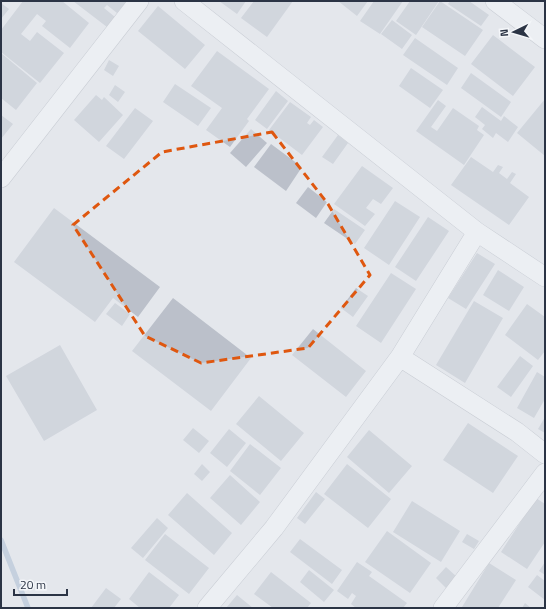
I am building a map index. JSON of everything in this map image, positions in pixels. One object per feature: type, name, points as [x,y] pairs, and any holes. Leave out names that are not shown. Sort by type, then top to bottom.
[{"type":"street","points":[[1,178],[138,1]]},
{"type":"street","points":[[184,1],[477,232],[545,277]]},
{"type":"street","points":[[495,1],[545,39]]},
{"type":"street","points":[[207,608],[274,528],[400,357],[477,232]]},
{"type":"street","points":[[400,357],[517,432],[545,454]]},
{"type":"street","points":[[443,608],[545,474]]},
{"type":"highlighted area","points":[[272,132],[328,204],[370,275],[308,348],[201,363],[145,336],[73,225],[162,152]]},
{"type":"building","points":[[23,1],[62,1],[89,23],[70,48],[42,26],[46,21],[37,14],[21,34],[30,41],[37,32],[64,53],[40,83],[1,52],[1,30]]},
{"type":"building","points":[[73,1],[126,2],[117,13],[107,5],[104,8],[115,17],[107,27]]},
{"type":"building","points":[[219,1],[246,1],[237,14]]},
{"type":"building","points":[[254,1],[293,1],[267,37],[241,18]]},
{"type":"building","points":[[338,1],[368,1],[357,16]]},
{"type":"building","points":[[374,1],[403,1],[380,34],[360,21]]},
{"type":"building","points":[[410,1],[439,1],[416,35],[396,21]]},
{"type":"building","points":[[440,1],[483,30],[465,56],[422,27]]},
{"type":"building","points":[[450,1],[469,1],[489,15],[481,26],[448,4]]},
{"type":"building","points":[[1,3],[9,9],[1,19]]},
{"type":"building","points":[[158,6],[205,45],[185,69],[138,31]]},
{"type":"building","points":[[392,20],[412,35],[402,49],[381,34]]},
{"type":"building","points":[[493,35],[535,67],[513,96],[471,64]]},
{"type":"building","points":[[415,38],[458,68],[447,85],[403,55]]},
{"type":"building","points":[[217,51],[269,89],[247,119],[249,121],[230,147],[206,130],[222,108],[191,86]]},
{"type":"building","points":[[1,53],[37,83],[16,110],[1,98]]},
{"type":"building","points":[[109,60],[119,66],[113,76],[104,70]]},
{"type":"building","points":[[411,68],[443,90],[430,108],[399,86]]},
{"type":"building","points":[[471,73],[511,102],[501,117],[461,88]]},
{"type":"building","points":[[175,84],[211,108],[198,126],[163,102]]},
{"type":"building","points":[[115,85],[125,92],[118,102],[109,95]]},
{"type":"building","points":[[276,91],[288,101],[267,129],[255,120]]},
{"type":"building","points":[[96,95],[102,100],[104,97],[123,115],[99,142],[74,120]]},
{"type":"building","points":[[545,99],[545,156],[517,133]]},
{"type":"building","points":[[438,100],[446,106],[431,127],[437,131],[453,108],[479,126],[477,130],[484,135],[464,165],[416,131]]},
{"type":"building","points":[[290,102],[311,117],[307,123],[310,125],[314,120],[323,127],[302,155],[269,130]]},
{"type":"building","points":[[482,107],[501,121],[504,116],[518,127],[508,142],[496,133],[493,138],[482,129],[485,125],[475,117]]},
{"type":"building","points":[[135,108],[153,121],[124,159],[106,146]]},
{"type":"building","points":[[1,115],[13,124],[1,139]]},
{"type":"building","points":[[251,129],[267,143],[246,167],[230,153]]},
{"type":"building","points":[[338,135],[348,143],[333,164],[322,157]]},
{"type":"building","points":[[271,144],[302,167],[286,191],[254,167]]},
{"type":"building","points":[[471,157],[493,172],[498,165],[503,167],[499,173],[507,179],[512,172],[516,174],[510,183],[529,197],[509,225],[451,185]]},
{"type":"building","points":[[362,166],[393,188],[381,204],[373,199],[366,208],[375,214],[365,226],[334,204]]},
{"type":"building","points":[[308,187],[327,202],[316,218],[296,203]]},
{"type":"building","points":[[395,201],[420,217],[389,265],[364,248]]},
{"type":"building","points":[[54,208],[160,287],[138,317],[113,298],[95,322],[14,262]]},
{"type":"building","points":[[334,209],[365,230],[355,244],[324,223]]},
{"type":"building","points":[[428,217],[449,231],[416,281],[395,267]]},
{"type":"building","points":[[477,253],[495,264],[466,309],[448,298]]},
{"type":"building","points":[[498,270],[524,287],[509,311],[483,295]]},
{"type":"building","points":[[391,273],[416,289],[381,343],[356,326]]},
{"type":"building","points":[[356,288],[368,296],[353,317],[341,308]]},
{"type":"building","points":[[173,298],[251,358],[211,411],[132,351]]},
{"type":"building","points":[[474,301],[503,318],[465,383],[436,365]]},
{"type":"building","points":[[115,303],[130,314],[122,326],[106,314]]},
{"type":"building","points":[[527,304],[545,317],[545,351],[538,360],[505,335]]},
{"type":"building","points":[[313,329],[366,371],[346,397],[292,355]]},
{"type":"building","points":[[60,345],[97,410],[44,441],[6,376]]},
{"type":"building","points":[[520,356],[533,366],[511,397],[497,387]]},
{"type":"building","points":[[537,372],[545,377],[545,399],[534,418],[517,408]]},
{"type":"building","points":[[259,396],[304,433],[281,461],[236,424]]},
{"type":"building","points":[[545,417],[545,433],[538,429]]},
{"type":"building","points":[[468,423],[518,456],[493,493],[443,460]]},
{"type":"building","points":[[193,428],[209,441],[199,453],[183,440]]},
{"type":"building","points":[[229,429],[246,443],[227,467],[210,453]]},
{"type":"building","points":[[369,430],[412,466],[389,493],[347,457]]},
{"type":"building","points":[[250,444],[281,468],[260,495],[230,471]]},
{"type":"building","points":[[202,464],[210,472],[202,481],[194,474]]},
{"type":"building","points":[[347,464],[391,499],[368,528],[324,494]]},
{"type":"building","points":[[230,475],[260,502],[241,525],[210,498]]},
{"type":"building","points":[[316,492],[325,499],[305,524],[297,518]]},
{"type":"building","points":[[187,493],[232,533],[214,555],[168,515]]},
{"type":"building","points":[[536,498],[545,504],[545,542],[527,569],[501,552]]},
{"type":"building","points":[[412,501],[460,531],[441,562],[393,532]]},
{"type":"building","points":[[157,518],[168,528],[143,558],[131,548]]},
{"type":"building","points":[[387,531],[431,563],[410,593],[365,562]]},
{"type":"building","points":[[165,534],[209,568],[189,594],[145,560]]},
{"type":"building","points":[[467,534],[479,541],[474,549],[462,542]]},
{"type":"building","points":[[300,539],[342,570],[332,584],[290,552]]},
{"type":"building","points":[[357,562],[372,572],[369,576],[407,603],[403,608],[356,608],[351,604],[356,596],[352,593],[348,599],[337,591]]},
{"type":"building","points":[[545,562],[545,575],[539,571]]},
{"type":"building","points":[[489,563],[516,580],[498,608],[462,607]]},
{"type":"building","points":[[446,567],[457,577],[446,588],[436,578]]},
{"type":"building","points":[[309,570],[334,590],[324,602],[300,582]]},
{"type":"building","points":[[149,572],[179,595],[169,608],[140,608],[129,599]]},
{"type":"building","points":[[271,572],[311,603],[307,608],[273,608],[254,594]]},
{"type":"building","points":[[537,575],[545,581],[545,600],[528,587]]},
{"type":"building","points":[[106,588],[121,599],[114,608],[91,608]]},
{"type":"building","points":[[237,595],[253,608],[226,608]]},
{"type":"building","points":[[525,603],[531,608],[522,608]]},
{"type":"waterway","points":[[1,540],[28,608]]}]
